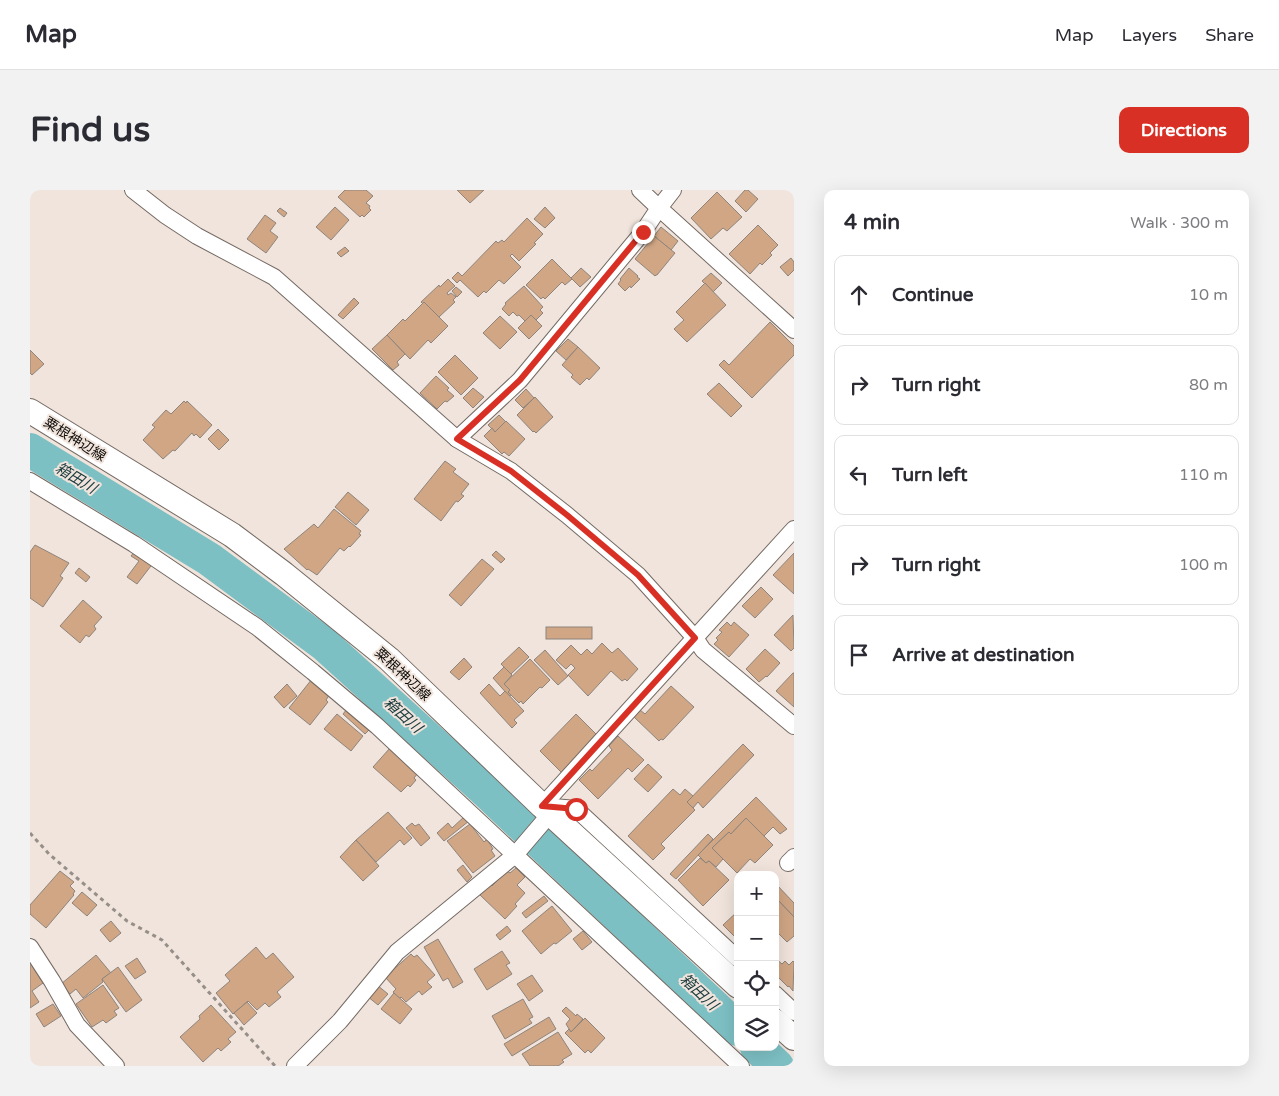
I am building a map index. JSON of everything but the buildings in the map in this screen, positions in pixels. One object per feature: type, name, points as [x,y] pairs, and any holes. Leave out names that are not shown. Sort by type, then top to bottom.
[{"type":"main road","name":"粟根神辺線","points":[[30,411],[232,536],[284,574],[389,659],[546,810],[734,982]]},
{"type":"main road","points":[[779,1025],[794,1038]]},
{"type":"street","points":[[134,190],[166,216],[197,236],[274,277],[457,439],[511,471],[638,575],[695,638],[703,650],[794,726]]},
{"type":"street","points":[[640,190],[794,330]]},
{"type":"street","points":[[457,439],[520,380],[643,232],[673,190]]},
{"type":"street","points":[[30,481],[134,544],[257,627],[313,672],[377,726],[741,1066]]},
{"type":"street","points":[[295,1066],[340,1021],[397,952],[515,855],[546,810],[695,638],[794,529]]},
{"type":"street","points":[[546,810],[576,809],[734,955]]},
{"type":"street","points":[[30,947],[77,1025],[116,1066]]},
{"type":"street","points":[[779,998],[794,1012]]},
{"type":"path","points":[[30,833],[49,854],[127,921],[162,940],[275,1066]]},
{"type":"waterway","name":"箱田川","points":[[30,450],[209,559],[324,644],[488,793],[734,1025]]},
{"type":"waterway","name":"箱田川","points":[[761,1051],[777,1066]]},
{"type":"route","points":[[576,809],[542,806],[695,638],[638,575],[567,515],[511,471],[457,439],[520,380],[643,232]]}]
